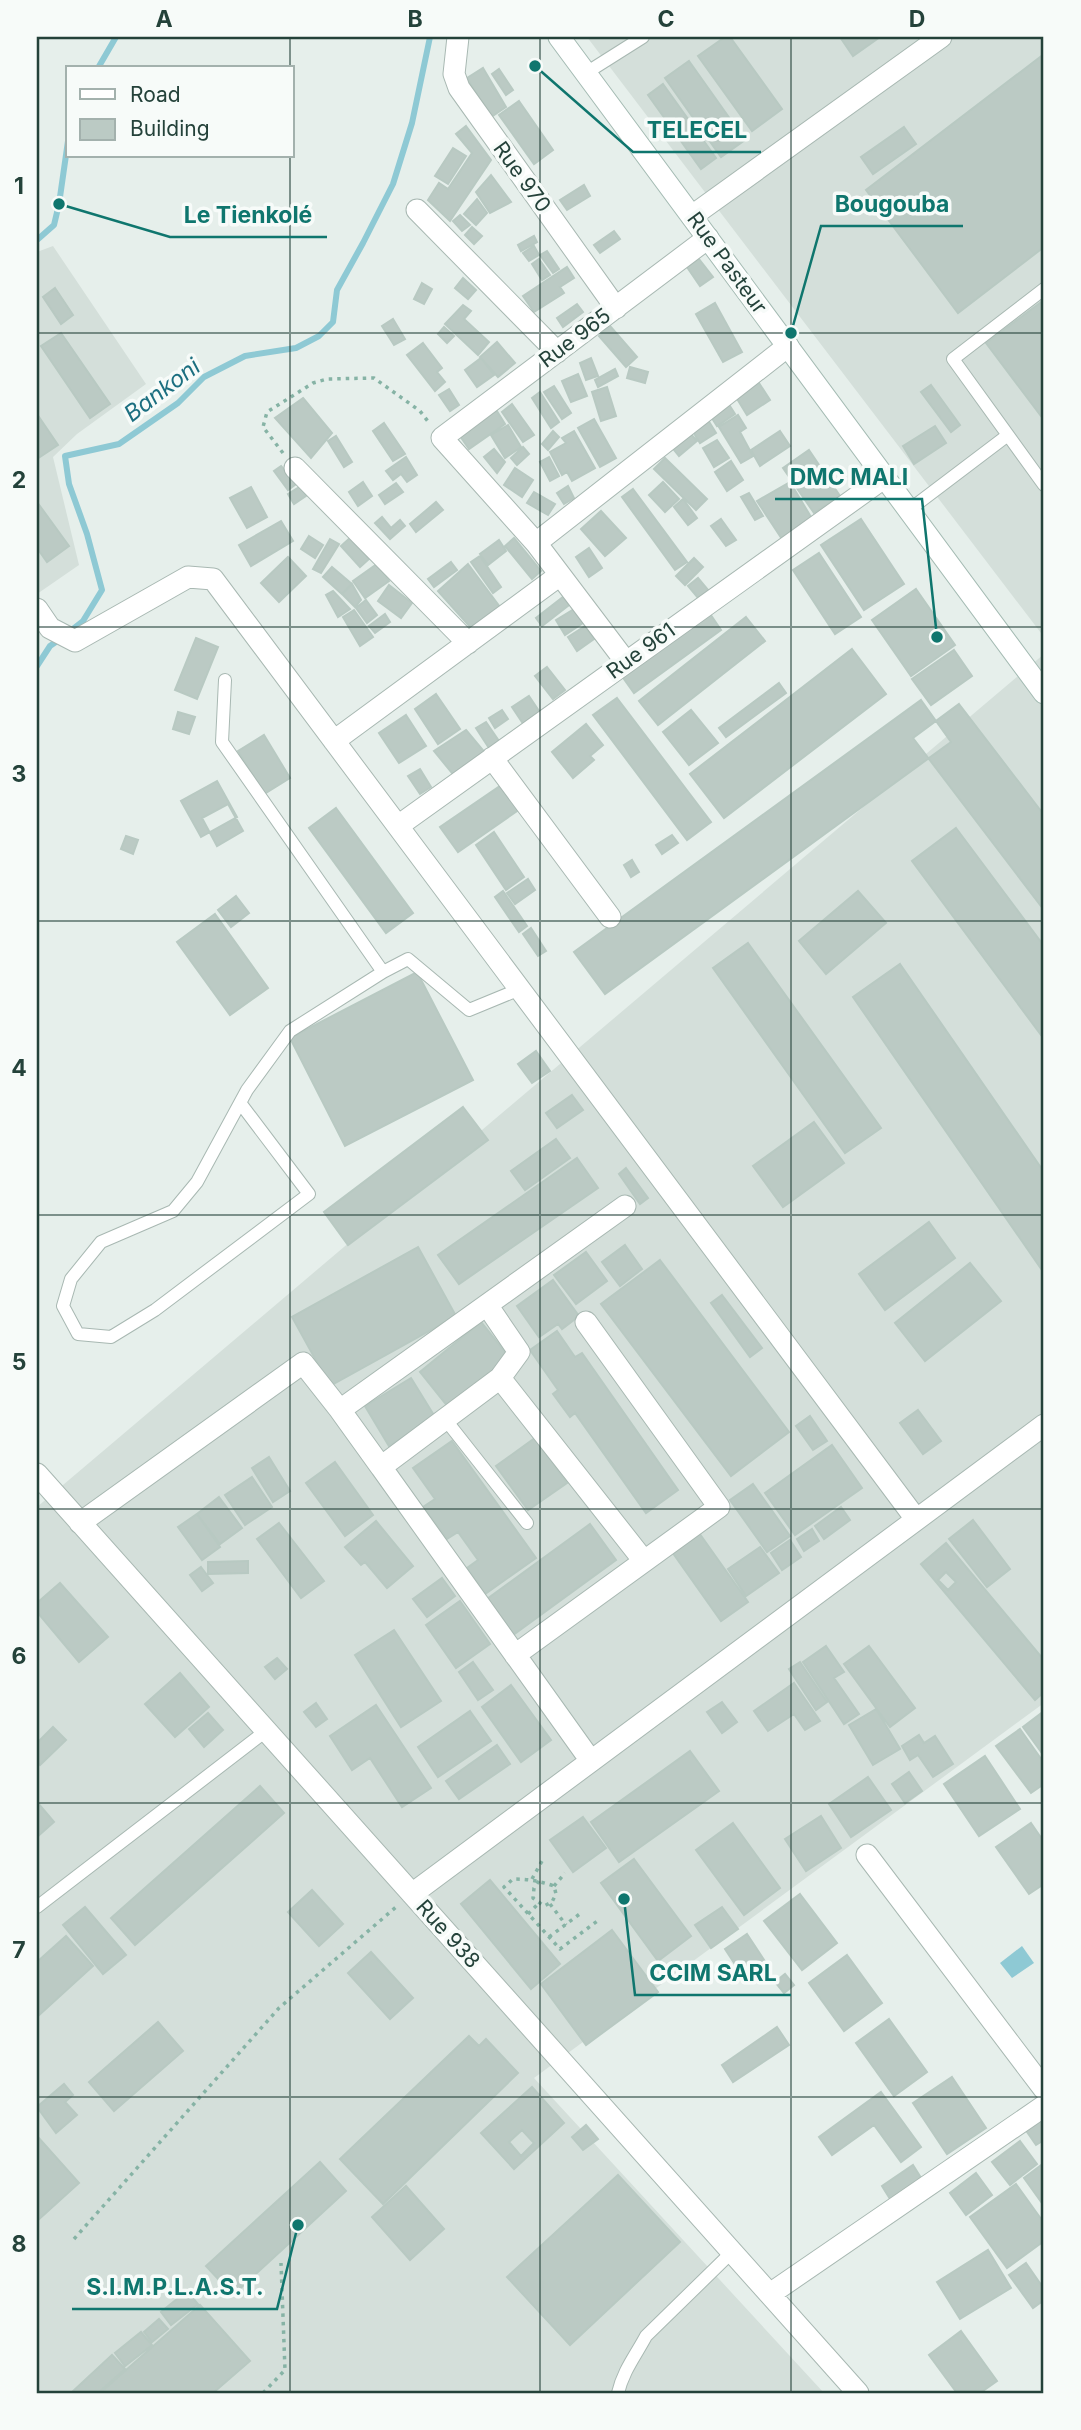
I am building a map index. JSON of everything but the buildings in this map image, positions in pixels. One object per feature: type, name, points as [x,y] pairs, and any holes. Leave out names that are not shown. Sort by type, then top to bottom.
[{"type":"street","name":"Rue 970","points":[[458,37],[454,74],[459,88],[616,308]]},
{"type":"street","name":"Rue Pasteur","points":[[559,37],[1044,693]]},
{"type":"street","points":[[692,216],[941,37]]},
{"type":"street","points":[[417,211],[557,352]]},
{"type":"street","name":"Rue 965","points":[[442,438],[708,238]]},
{"type":"street","points":[[536,543],[788,346]]},
{"type":"street","points":[[442,438],[536,543],[626,662]]},
{"type":"street","points":[[295,468],[468,643]]},
{"type":"street","name":"Rue 961","points":[[398,826],[885,477]]},
{"type":"street","points":[[334,741],[560,575]]},
{"type":"street","points":[[37,609],[43,633],[75,641],[188,577],[213,579],[916,1519]]},
{"type":"street","points":[[492,758],[610,917]]},
{"type":"street","points":[[340,1410],[625,1206]]},
{"type":"street","points":[[381,1467],[500,1378],[519,1352],[487,1305]]},
{"type":"street","points":[[515,1655],[719,1507],[586,1322]]},
{"type":"street","points":[[80,1522],[303,1363],[340,1410],[591,1761]]},
{"type":"street","points":[[500,1378],[644,1561]]},
{"type":"street","points":[[412,1894],[1044,1424]]},
{"type":"street","name":"Rue 938","points":[[37,1474],[770,2294],[847,2389]]},
{"type":"street","points":[[867,1855],[1044,2089]]},
{"type":"street","points":[[770,2294],[1044,2106]]},
{"type":"lane","points":[[586,73],[643,37]]},
{"type":"lane","points":[[1044,289],[953,359],[1044,485]]},
{"type":"lane","points":[[909,510],[1008,435]]},
{"type":"lane","points":[[225,680],[222,742],[383,972]]},
{"type":"lane","points":[[241,1104],[309,1194],[144,1317],[111,1337],[78,1335],[63,1306],[71,1279],[101,1242],[173,1211],[197,1182],[247,1090],[290,1031],[408,959],[469,1010],[520,989]]},
{"type":"lane","points":[[445,1419],[527,1523]]},
{"type":"lane","points":[[37,1907],[266,1731]]},
{"type":"lane","points":[[618,2393],[628,2363],[646,2336],[732,2252]]},
{"type":"path","points":[[295,468],[263,427],[267,412],[313,383],[327,379],[374,378],[420,411],[442,438]]},
{"type":"path","points":[[532,1879],[542,1861]]},
{"type":"path","points":[[554,1886],[565,1873]]},
{"type":"path","points":[[554,1886],[532,1879],[513,1879],[504,1887],[560,1949],[600,1919]]},
{"type":"path","points":[[539,1881],[534,1888],[533,1898],[538,1904],[544,1906],[550,1903],[556,1894],[554,1886]]},
{"type":"path","points":[[74,2239],[279,2008],[412,1894]]},
{"type":"path","points":[[550,1903],[566,1925]]},
{"type":"path","points":[[528,1914],[538,1904]]},
{"type":"path","points":[[549,1937],[581,1913]]},
{"type":"path","points":[[263,2393],[285,2370],[281,2263]]},
{"type":"shaded area","points":[[587,37],[1044,37],[1044,637],[701,187]]},
{"type":"shaded area","points":[[53,246],[146,384],[77,434],[53,457],[79,565],[37,594],[37,252]]},
{"type":"shaded area","points":[[1044,654],[1044,1703],[534,2078],[824,2393],[37,2393],[37,1507]]},
{"type":"water","points":[[1022,1946],[1034,1963],[1012,1978],[1000,1963]]},
{"type":"waterway","points":[[99,66],[116,37]]},
{"type":"waterway","name":"Bankoni","points":[[69,632],[83,621],[102,590],[87,534],[69,484],[65,456],[119,444],[178,403],[204,377],[245,356],[296,348],[319,336],[333,322],[337,290],[393,184],[412,123],[430,37]]},
{"type":"waterway","points":[[37,240],[54,225],[66,155]]},
{"type":"waterway","name":"Bankoni","points":[[37,666],[50,646],[60,639]]},
{"type":"place","name":"TELECEL","points":[[535,66]]},
{"type":"place","name":"Le Tienkolé","points":[[59,204]]},
{"type":"place","name":"Bougouba","points":[[791,333]]},
{"type":"place","name":"DMC MALI","points":[[937,637]]},
{"type":"place","name":"CCIM SARL","points":[[624,1899]]},
{"type":"place","name":"S.I.M.P.L.A.S.T.","points":[[298,2225]]}]
